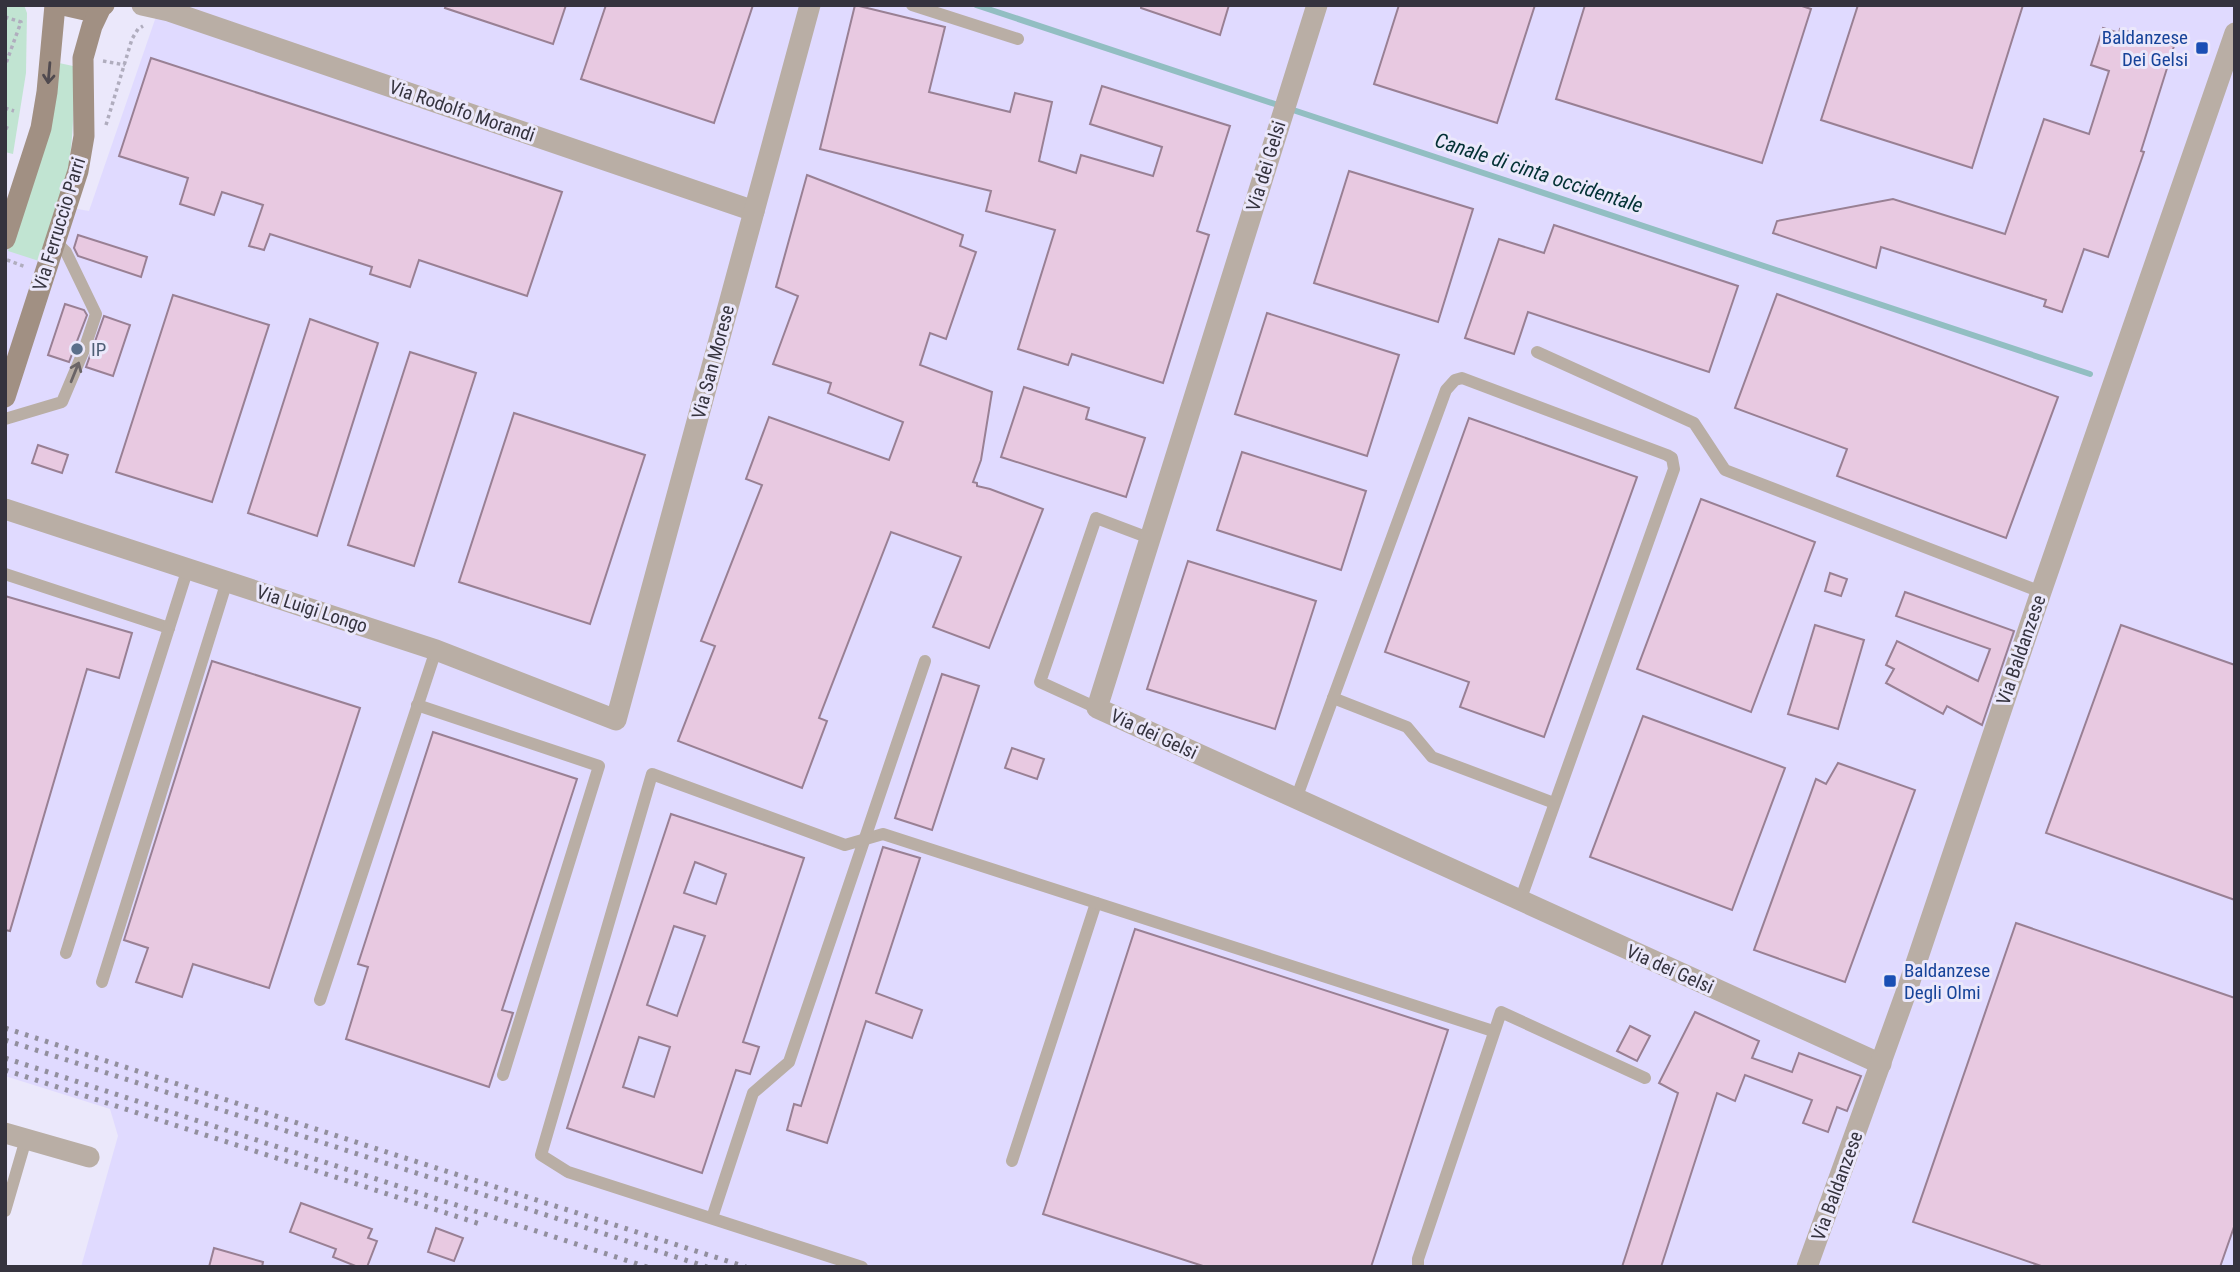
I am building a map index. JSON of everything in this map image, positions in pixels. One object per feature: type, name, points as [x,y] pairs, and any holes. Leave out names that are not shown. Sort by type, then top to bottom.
[{"type":"main road","points":[[5,239],[41,128],[55,5]]},
{"type":"main road","name":"Via Ferruccio Parri","points":[[63,5],[85,10],[102,6]]},
{"type":"main road","name":"Via Ferruccio Parri","points":[[5,397],[82,151],[85,117],[83,58],[92,26],[102,6]]},
{"type":"street","name":"Via Rodolfo Morandi","points":[[142,5],[166,8],[754,211]]},
{"type":"street","name":"Via San Morese","points":[[616,720],[810,5]]},
{"type":"street","name":"Via dei Gelsi","points":[[1317,5],[1097,708],[1881,1064]]},
{"type":"street","name":"Via Baldanzese","points":[[1807,1267],[1881,1064],[2235,33]]},
{"type":"street","name":"Via Luigi Longo","points":[[5,509],[436,650],[616,720]]},
{"type":"street","points":[[15,1136],[89,1157]]},
{"type":"lane","points":[[912,5],[1018,39]]},
{"type":"lane","points":[[5,419],[62,402],[96,314],[65,252],[55,241]]},
{"type":"lane","points":[[1537,352],[1694,424],[1725,470],[2041,592]]},
{"type":"lane","points":[[1296,799],[1446,390],[1455,380],[1462,378],[1667,454],[1672,457],[1674,470],[1520,901]]},
{"type":"lane","points":[[1097,708],[1040,682],[1096,518],[1149,538]]},
{"type":"lane","points":[[66,953],[188,568]]},
{"type":"lane","points":[[5,575],[169,628]]},
{"type":"lane","points":[[102,982],[226,581]]},
{"type":"lane","points":[[320,1000],[436,650]]},
{"type":"lane","points":[[712,1219],[753,1093],[789,1062],[925,661]]},
{"type":"lane","points":[[1333,698],[1407,727],[1433,757],[1554,803]]},
{"type":"lane","points":[[417,705],[599,766],[503,1075]]},
{"type":"lane","points":[[862,1267],[568,1172],[541,1154],[652,774],[845,845],[883,834],[1493,1031]]},
{"type":"lane","points":[[1012,1161],[1096,902]]},
{"type":"lane","points":[[1418,1267],[1418,1259],[1493,1031],[1502,1012],[1646,1078]]},
{"type":"lane","points":[[5,1211],[15,1136]]},
{"type":"path","points":[[5,17],[21,22],[5,66]]},
{"type":"path","points":[[5,108],[14,111]]},
{"type":"shaded area","points":[[160,5],[2235,5],[2235,1267],[81,1267],[118,1136],[110,1109],[5,1076],[5,196],[89,211]]},
{"type":"green space","points":[[5,5],[24,5],[27,13],[26,73],[13,154],[5,152]]},
{"type":"green space","points":[[59,63],[73,66],[71,144],[68,170],[39,261],[8,251],[27,192]]},
{"type":"building","points":[[446,5],[566,5],[553,44],[445,8]]},
{"type":"building","points":[[606,5],[753,5],[714,123],[581,79]]},
{"type":"building","points":[[855,5],[945,27],[929,92],[1010,112],[1015,93],[1052,102],[1039,161],[1076,173],[1081,155],[1153,176],[1162,147],[1090,124],[1102,86],[1230,126],[1197,231],[1209,235],[1163,383],[1072,354],[1068,365],[1018,349],[1055,230],[986,211],[991,191],[820,149]]},
{"type":"building","points":[[1141,5],[1229,5],[1220,35],[1141,8]]},
{"type":"building","points":[[1399,5],[1535,5],[1497,123],[1374,84]]},
{"type":"building","points":[[1585,5],[1799,5],[1811,9],[1762,163],[1556,99]]},
{"type":"building","points":[[1858,5],[2023,5],[1972,168],[1821,120]]},
{"type":"building","points":[[2103,28],[2119,33],[2120,29],[2174,46],[2141,151],[2144,152],[2108,257],[2084,249],[2062,312],[2044,306],[2046,300],[1881,247],[1876,268],[1773,233],[1777,221],[1893,199],[2005,234],[2044,119],[2089,134],[2109,71],[2091,65]]},
{"type":"building","points":[[151,58],[562,192],[527,296],[419,260],[410,287],[370,274],[372,267],[270,234],[264,250],[249,246],[263,205],[222,192],[214,215],[180,204],[188,178],[119,156]]},
{"type":"building","points":[[1349,171],[1473,209],[1438,322],[1314,283]]},
{"type":"building","points":[[807,175],[963,235],[960,246],[976,252],[946,339],[930,333],[920,365],[992,392],[981,460],[973,482],[977,483],[977,486],[1043,509],[989,648],[933,627],[961,557],[891,532],[819,718],[827,721],[802,788],[678,741],[715,646],[701,641],[762,485],[746,479],[769,417],[889,460],[903,422],[828,393],[831,383],[773,364],[798,296],[776,287]]},
{"type":"building","points":[[1554,225],[1738,286],[1709,372],[1528,312],[1514,354],[1465,338],[1499,239],[1544,253]]},
{"type":"building","points":[[78,235],[147,257],[141,277],[78,256],[74,248]]},
{"type":"building","points":[[1777,294],[2058,397],[2006,538],[1837,476],[1847,449],[1735,408]]},
{"type":"building","points":[[173,295],[269,325],[212,502],[116,472]]},
{"type":"building","points":[[65,304],[84,310],[87,315],[69,362],[48,355]]},
{"type":"building","points":[[1267,313],[1399,355],[1367,456],[1235,414]]},
{"type":"building","points":[[104,316],[130,325],[113,376],[86,367]]},
{"type":"building","points":[[310,319],[378,343],[317,536],[248,513]]},
{"type":"building","points":[[410,352],[476,373],[414,566],[348,545]]},
{"type":"building","points":[[1024,387],[1089,408],[1086,419],[1145,438],[1126,497],[1001,457]]},
{"type":"building","points":[[514,413],[645,455],[590,624],[459,582]]},
{"type":"building","points":[[1469,418],[1637,477],[1544,737],[1460,707],[1469,682],[1385,652]]},
{"type":"building","points":[[38,445],[68,455],[62,473],[32,463]]},
{"type":"building","points":[[1242,452],[1366,491],[1341,570],[1217,530]]},
{"type":"building","points":[[1701,499],[1815,542],[1751,712],[1637,669]]},
{"type":"building","points":[[1188,561],[1316,601],[1275,729],[1147,689]]},
{"type":"building","points":[[1830,573],[1847,579],[1841,596],[1825,591]]},
{"type":"building","points":[[1905,592],[2014,631],[1982,725],[1947,706],[1943,714],[1886,683],[1894,669],[1886,665],[1897,641],[1978,681],[1990,649],[1896,616]]},
{"type":"building","points":[[5,596],[132,633],[119,678],[87,669],[10,931],[5,930]]},
{"type":"building","points":[[1815,625],[1864,640],[1838,729],[1788,714]]},
{"type":"building","points":[[2121,625],[2235,665],[2235,900],[2046,833]]},
{"type":"building","points":[[212,661],[360,708],[269,988],[193,964],[182,997],[136,982],[148,948],[124,940]]},
{"type":"building","points":[[942,674],[979,686],[932,830],[895,818]]},
{"type":"building","points":[[1643,716],[1785,768],[1732,910],[1590,857]]},
{"type":"building","points":[[433,732],[577,779],[502,1010],[513,1013],[489,1087],[346,1039],[368,967],[358,964]]},
{"type":"building","points":[[1012,748],[1044,759],[1037,779],[1005,768]]},
{"type":"building","points":[[1838,763],[1915,790],[1845,982],[1754,950],[1816,779],[1826,784]]},
{"type":"building","points":[[671,814],[804,858],[743,1042],[759,1047],[750,1074],[736,1070],[702,1173],[567,1128]],"holes":[[[695,862],[726,874],[716,904],[684,893]],[[674,926],[705,936],[677,1016],[647,1005]],[[639,1037],[670,1047],[654,1097],[623,1087]]]},
{"type":"building","points":[[883,847],[920,858],[876,993],[922,1010],[912,1038],[866,1021],[827,1143],[787,1130],[794,1104],[801,1106]]},
{"type":"building","points":[[2016,923],[2235,998],[2235,1224],[2220,1267],[2044,1267],[1913,1222]]},
{"type":"building","points":[[1135,929],[1448,1030],[1371,1267],[1206,1267],[1043,1214]]},
{"type":"building","points":[[1695,1012],[1759,1041],[1752,1058],[1792,1072],[1799,1053],[1861,1076],[1847,1111],[1837,1107],[1828,1132],[1803,1123],[1812,1100],[1745,1075],[1735,1101],[1717,1093],[1661,1267],[1622,1267],[1678,1093],[1659,1083]]},
{"type":"building","points":[[1630,1026],[1650,1036],[1637,1061],[1617,1051]]},
{"type":"building","points":[[301,1203],[372,1229],[368,1238],[377,1241],[367,1267],[358,1267],[333,1257],[336,1249],[290,1232]]},
{"type":"building","points":[[436,1228],[463,1238],[454,1261],[428,1252]]},
{"type":"building","points":[[214,1248],[263,1262],[262,1267],[209,1267]]},
{"type":"waterway","name":"Canale di cinta occidentale","points":[[976,5],[2090,374]]},
{"type":"railway","points":[[5,1028],[746,1267]]},
{"type":"railway","points":[[5,1040],[707,1267]]},
{"type":"railway","points":[[5,1058],[647,1267]]},
{"type":"railway","points":[[5,1070],[480,1224]]},
{"type":"place","name":"Baldanzese Dei Gelsi","points":[[2202,48]]},
{"type":"place","name":"IP","points":[[77,349]]},
{"type":"place","name":"Baldanzese Degli Olmi","points":[[1890,981]]}]
